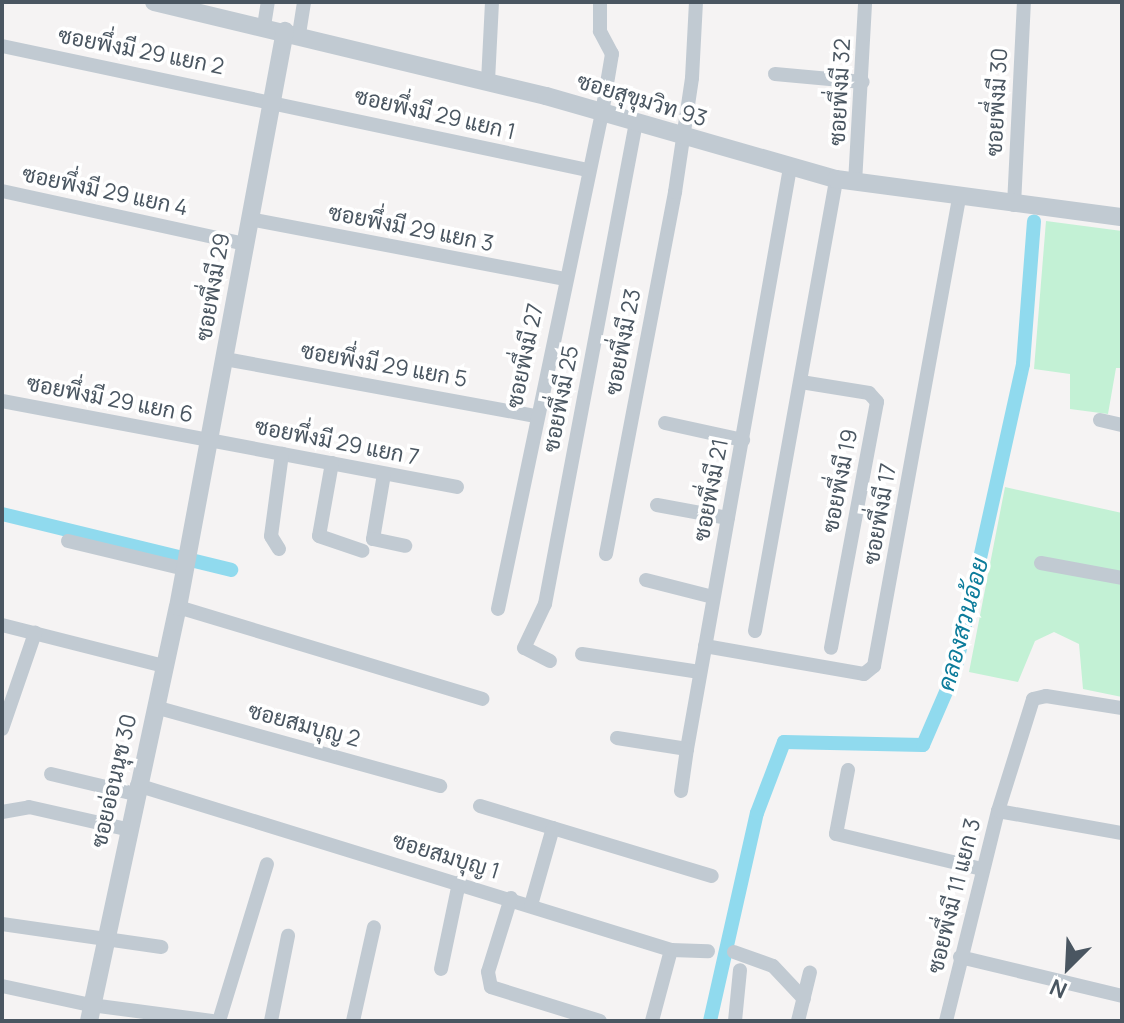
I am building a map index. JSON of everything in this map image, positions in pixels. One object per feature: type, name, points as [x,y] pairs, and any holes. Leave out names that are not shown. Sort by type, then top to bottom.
[{"type":"street","name":"ซอยสุขุมวิท 93","points":[[154,2],[207,7],[264,26],[488,81],[683,139],[836,179],[959,198],[1122,217]]},
{"type":"street","points":[[264,26],[268,2]]},
{"type":"street","points":[[292,32],[304,2]]},
{"type":"street","points":[[488,81],[492,2]]},
{"type":"street","name":"ซอยพึ่งมี 27","points":[[498,609],[612,54],[600,31],[600,2]]},
{"type":"street","name":"ซอยพึ่งมี 23","points":[[606,554],[683,139],[696,2]]},
{"type":"street","name":"ซอยพึ่งมี 32","points":[[855,183],[863,82],[865,2]]},
{"type":"street","name":"ซอยพึ่งมี 30","points":[[1014,205],[1024,2]]},
{"type":"street","name":"ซอยพึ่งมี 29","points":[[187,562],[272,100],[292,32]]},
{"type":"street","name":"ซอยพึ่งมี 29 แยก 2","points":[[2,46],[272,100]]},
{"type":"street","points":[[775,74],[863,82]]},
{"type":"street","name":"ซอยพึ่งมี 29 แยก 1","points":[[272,100],[588,170]]},
{"type":"street","name":"ซอยพึ่งมี 25","points":[[550,661],[524,648],[545,604],[636,124]]},
{"type":"street","name":"ซอยพึ่งมี 21","points":[[681,791],[790,168]]},
{"type":"street","points":[[755,631],[836,179]]},
{"type":"street","name":"ซอยพึ่งมี 29 แยก 4","points":[[2,191],[246,244]]},
{"type":"street","name":"ซอยพึ่งมี 17","points":[[705,646],[864,674],[874,666],[959,198]]},
{"type":"street","name":"ซอยพึ่งมี 29 แยก 3","points":[[250,219],[564,279]]},
{"type":"street","name":"ซอยพึ่งมี 29 แยก 5","points":[[225,359],[536,416]]},
{"type":"street","name":"ซอยพึ่งมี 19","points":[[801,382],[869,393],[877,402],[831,648]]},
{"type":"street","name":"ซอยพึ่งมี 29 แยก 6","points":[[2,401],[210,440]]},
{"type":"street","points":[[1100,420],[1122,425]]},
{"type":"street","points":[[665,423],[743,440]]},
{"type":"street","name":"ซอยพึ่งมี 29 แยก 7","points":[[210,440],[457,487]]},
{"type":"street","points":[[279,549],[271,536],[282,454]]},
{"type":"street","points":[[332,463],[319,536],[363,551]]},
{"type":"street","points":[[384,474],[373,539],[405,546]]},
{"type":"street","points":[[657,505],[728,518]]},
{"type":"street","points":[[68,541],[187,562]]},
{"type":"street","name":"ซอยอ่อนนุช 30","points":[[90,1013],[126,829],[187,562]]},
{"type":"street","points":[[1041,563],[1122,578]]},
{"type":"street","points":[[646,580],[713,597]]},
{"type":"street","points":[[178,607],[482,699]]},
{"type":"street","points":[[2,625],[164,666]]},
{"type":"street","points":[[2,729],[35,633]]},
{"type":"street","points":[[582,654],[700,672]]},
{"type":"street","points":[[998,811],[1033,699],[1046,696],[1122,708]]},
{"type":"street","name":"ซอยสมบุญ 2","points":[[155,707],[440,786]]},
{"type":"street","points":[[617,738],[687,749]]},
{"type":"street","points":[[848,770],[836,834],[982,869]]},
{"type":"street","name":"ซอยสมบุญ 1","points":[[51,774],[136,789],[511,898],[671,950],[708,951]]},
{"type":"street","points":[[480,806],[712,876]]},
{"type":"street","points":[[2,812],[29,807],[126,829]]},
{"type":"street","name":"ซอยพึ่งมี 11 แยก 3","points":[[946,1021],[998,811],[1122,833]]},
{"type":"street","points":[[531,905],[553,828]]},
{"type":"street","points":[[219,1021],[267,864]]},
{"type":"street","points":[[441,969],[459,883]]},
{"type":"street","points":[[511,898],[488,972],[491,987],[600,1021]]},
{"type":"street","points":[[2,924],[161,947]]},
{"type":"street","points":[[353,1021],[374,927]]},
{"type":"street","points":[[271,1021],[288,936]]},
{"type":"street","points":[[652,1021],[671,950]]},
{"type":"street","points":[[734,952],[773,966],[804,999]]},
{"type":"street","points":[[960,957],[1122,996]]},
{"type":"street","points":[[735,1021],[740,970]]},
{"type":"street","points":[[798,1021],[810,972]]},
{"type":"street","points":[[2,986],[90,1013],[212,1021]]},
{"type":"green space","points":[[1046,221],[1122,231],[1122,368],[1116,368],[1108,414],[1070,409],[1070,374],[1034,369]]},
{"type":"green space","points":[[1005,487],[1122,513],[1122,697],[1083,689],[1079,644],[1054,632],[1035,641],[1018,682],[969,672]]},
{"type":"waterway","name":"คลองสวนอ้อย","points":[[710,1021],[757,813],[784,742],[923,745],[955,671],[1023,364],[1034,221]]},
{"type":"waterway","points":[[2,514],[231,570]]}]
